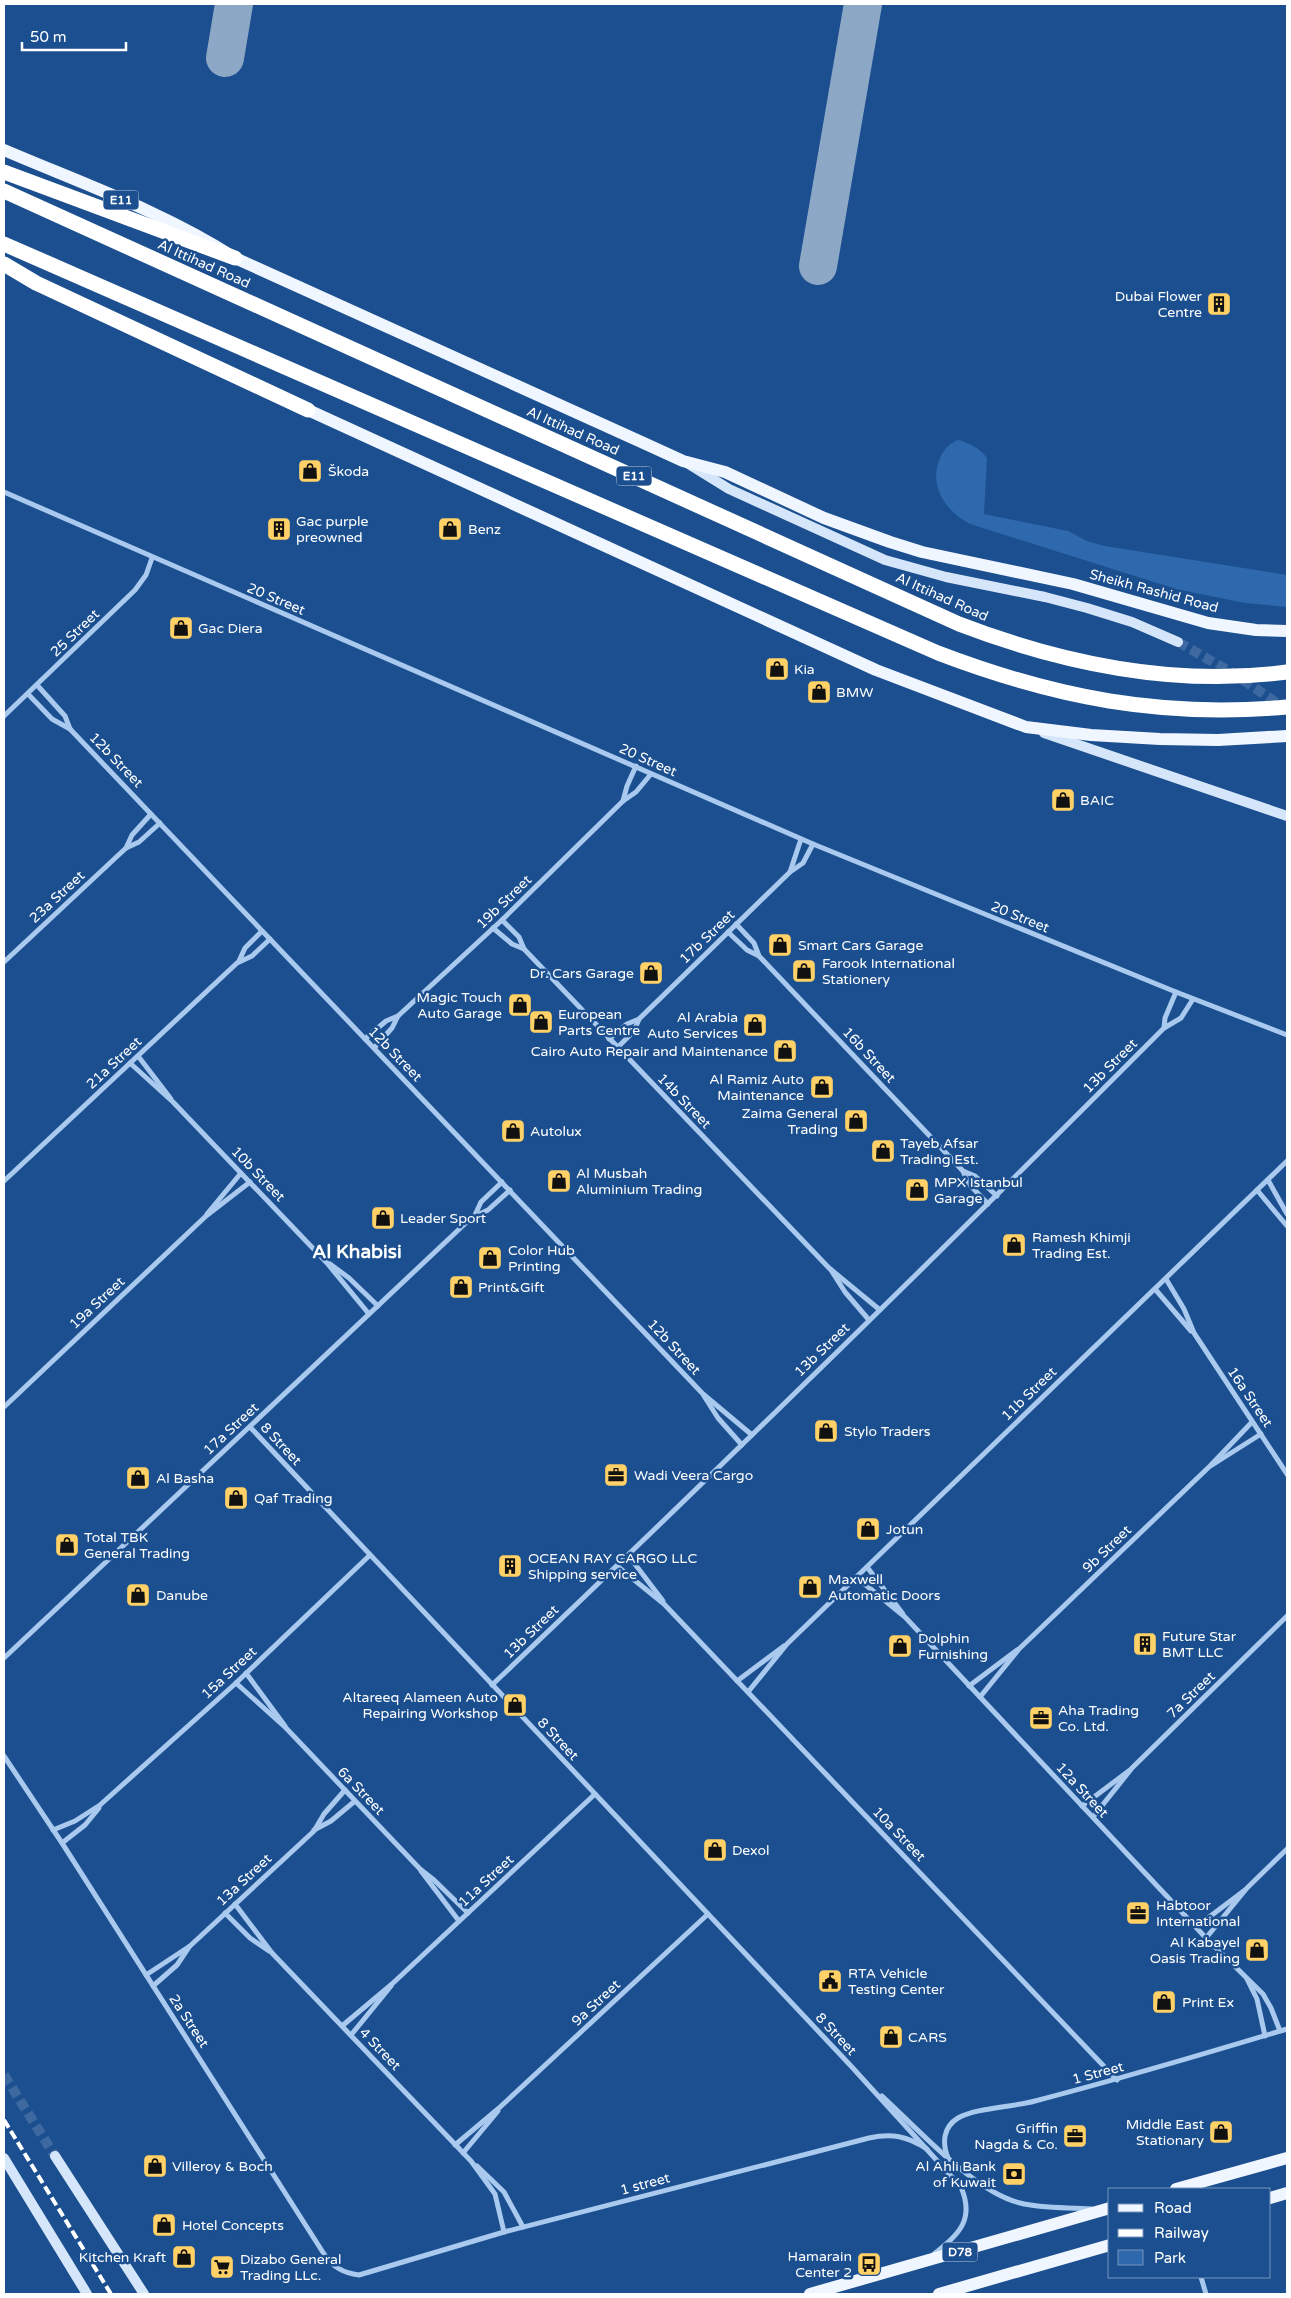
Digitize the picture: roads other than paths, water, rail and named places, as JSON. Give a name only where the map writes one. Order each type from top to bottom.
[{"type":"highway","points":[[4,172],[235,258]]},
{"type":"highway","name":"Al Ittihad Road","points":[[4,191],[950,620],[1002,640],[1056,656],[1137,671],[1230,676],[1287,672]]},
{"type":"highway","points":[[4,244],[938,653],[988,672],[1038,687],[1090,699],[1144,707],[1196,711],[1287,707]]},
{"type":"highway","points":[[4,264],[36,283],[308,410]]},
{"type":"main road","name":"Al Ittihad Road","points":[[4,150],[142,209],[190,232],[235,258],[683,461],[729,489],[847,545],[885,560],[946,578],[1045,597],[1087,608],[1132,622],[1178,642]]},
{"type":"main road","points":[[308,410],[876,670],[1026,727],[1287,816]]},
{"type":"main road","name":"Sheikh Rashid Road","points":[[683,461],[725,472],[824,518],[922,552],[1044,577],[1208,623],[1256,630],[1287,631]]},
{"type":"main road","points":[[1026,727],[1091,735],[1160,739],[1218,740],[1287,736]]},
{"type":"main road","points":[[56,2156],[144,2294]]},
{"type":"main road","points":[[4,2158],[87,2294]]},
{"type":"main road","points":[[1180,2188],[1287,2158]]},
{"type":"main road","points":[[1271,2198],[1287,2193]]},
{"type":"main road","name":"D78","points":[[810,2294],[1108,2209]]},
{"type":"main road","points":[[939,2294],[1108,2246]]},
{"type":"street","name":"20 Street","points":[[4,492],[801,839],[1287,1036]]},
{"type":"street","name":"25 Street","points":[[4,716],[135,590],[146,575],[152,558]]},
{"type":"street","name":"12b Street","points":[[37,686],[65,716],[70,729]]},
{"type":"street","name":"12b Street","points":[[28,694],[52,719],[70,729],[152,814],[703,1394],[752,1435]]},
{"type":"street","name":"19b Street","points":[[623,801],[636,766]]},
{"type":"street","name":"19b Street","points":[[365,1039],[386,1021],[398,1016],[502,920],[623,801],[636,792],[651,774]]},
{"type":"street","points":[[126,848],[132,835],[152,814]]},
{"type":"street","points":[[126,848],[139,842],[160,823]]},
{"type":"street","name":"17b Street","points":[[790,872],[801,839]]},
{"type":"street","name":"17b Street","points":[[609,1039],[626,1024],[639,1018],[790,872],[803,863],[813,844]]},
{"type":"street","name":"23a Street","points":[[4,962],[126,848]]},
{"type":"street","name":"14b Street","points":[[502,920],[519,937],[524,949],[617,1048],[829,1268],[880,1310]]},
{"type":"street","name":"16b Street","points":[[736,924],[754,943],[759,956]]},
{"type":"street","name":"14b Street","points":[[493,928],[512,944],[524,949]]},
{"type":"street","name":"21a Street","points":[[239,962],[245,948],[262,931]]},
{"type":"street","name":"16b Street","points":[[728,932],[747,950],[759,956],[963,1170],[975,1176],[996,1196]]},
{"type":"street","name":"21a Street","points":[[4,1181],[239,962],[252,956],[270,940]]},
{"type":"street","points":[[1164,1028],[1164,1018],[1176,992]]},
{"type":"street","name":"13b Street","points":[[492,1685],[742,1445],[1164,1028],[1181,1018],[1193,999]]},
{"type":"street","name":"19b Street","points":[[374,1048],[392,1028],[398,1016]]},
{"type":"street","name":"17b Street","points":[[617,1048],[634,1031],[639,1018]]},
{"type":"street","name":"10b Street","points":[[138,1056],[161,1083],[173,1102]]},
{"type":"street","name":"10b Street","points":[[130,1063],[173,1102],[327,1262],[369,1314]]},
{"type":"street","name":"11b Street","points":[[748,1692],[787,1644],[1287,1161]]},
{"type":"street","name":"16b Street","points":[[963,1170],[968,1183],[988,1204]]},
{"type":"street","name":"19a Street","points":[[206,1216],[241,1173]]},
{"type":"street","points":[[1268,1180],[1287,1214]]},
{"type":"street","name":"19a Street","points":[[4,1406],[206,1216],[250,1182]]},
{"type":"street","name":"17a Street","points":[[4,1658],[474,1215],[480,1202],[502,1182]]},
{"type":"street","name":"17a Street","points":[[474,1215],[488,1210],[510,1190]]},
{"type":"street","points":[[1257,1190],[1287,1226]]},
{"type":"street","name":"10b Street","points":[[327,1262],[349,1278],[378,1306]]},
{"type":"street","name":"14b Street","points":[[829,1268],[845,1292],[869,1320]]},
{"type":"street","name":"16a Street","points":[[1166,1279],[1186,1314],[1194,1333]]},
{"type":"street","name":"16a Street","points":[[1155,1289],[1194,1333],[1287,1474]]},
{"type":"street","name":"12b Street","points":[[703,1394],[718,1418],[742,1445]]},
{"type":"street","name":"9b Street","points":[[980,1697],[1019,1649],[1210,1466],[1252,1422]]},
{"type":"street","name":"8 Street","points":[[250,1427],[851,2066],[961,2187],[966,2198],[965,2222],[959,2233],[924,2262]]},
{"type":"street","name":"9b Street","points":[[1210,1466],[1229,1456],[1260,1434]]},
{"type":"street","name":"15a Street","points":[[53,1830],[75,1821],[100,1805],[246,1673],[370,1555]]},
{"type":"street","name":"10a Street","points":[[628,1555],[664,1604]]},
{"type":"street","name":"10a Street","points":[[617,1566],[664,1604],[1117,2080]]},
{"type":"street","name":"12a Street","points":[[867,1567],[893,1598],[905,1617]]},
{"type":"street","name":"12a Street","points":[[856,1577],[905,1617],[1206,1938],[1258,1988],[1268,2001],[1280,2031]]},
{"type":"street","name":"7a Street","points":[[1092,1817],[1132,1768],[1287,1616]]},
{"type":"street","name":"11b Street","points":[[738,1681],[787,1644]]},
{"type":"street","name":"9b Street","points":[[969,1686],[1001,1660],[1019,1649]]},
{"type":"street","name":"6a Street","points":[[246,1673],[286,1728]]},
{"type":"street","name":"6a Street","points":[[236,1682],[286,1728],[420,1869],[459,1921]]},
{"type":"street","name":"2a Street","points":[[4,1756],[62,1843],[330,2262],[348,2274],[358,2275],[369,2272]]},
{"type":"street","name":"7a Street","points":[[1082,1806],[1112,1781],[1132,1768]]},
{"type":"street","name":"13a Street","points":[[314,1831],[324,1814],[345,1790]]},
{"type":"street","name":"11a Street","points":[[342,2026],[392,1984],[595,1794]]},
{"type":"street","name":"13a Street","points":[[146,1975],[190,1946],[314,1831],[331,1821],[355,1800]]},
{"type":"street","name":"15a Street","points":[[62,1843],[85,1824],[100,1805]]},
{"type":"street","points":[[1206,1938],[1247,1888],[1287,1849]]},
{"type":"street","name":"6a Street","points":[[420,1869],[468,1913]]},
{"type":"street","points":[[1196,1927],[1247,1888]]},
{"type":"street","name":"4 Street","points":[[235,1904],[272,1953],[455,2145],[490,2176],[504,2192],[523,2227]]},
{"type":"street","name":"4 Street","points":[[225,1913],[250,1938],[272,1953]]},
{"type":"street","name":"9a Street","points":[[455,2145],[499,2108],[708,1914]]},
{"type":"street","name":"13a Street","points":[[153,1986],[177,1965],[190,1946]]},
{"type":"street","name":"12a Street","points":[[1245,1976],[1257,1999],[1265,2036]]},
{"type":"street","name":"11a Street","points":[[351,2035],[382,1999],[392,1984]]},
{"type":"street","name":"1 Street","points":[[948,2158],[944,2141],[946,2132],[950,2125],[964,2115],[1028,2103],[1117,2080],[1287,2029]]},
{"type":"street","name":"8 Street","points":[[851,2066],[948,2158],[994,2193],[1006,2199],[1032,2206],[1108,2209]]},
{"type":"street","name":"9a Street","points":[[463,2153],[499,2108]]},
{"type":"street","name":"1 street","points":[[369,2272],[504,2232],[869,2138],[897,2135],[912,2139],[927,2149]]},
{"type":"street","name":"4 Street","points":[[471,2161],[495,2194],[504,2232]]},
{"type":"street","points":[[1201,2278],[1206,2294]]},
{"type":"tunnel","points":[[1178,642],[1236,675],[1284,708]]},
{"type":"tunnel","points":[[4,2075],[55,2156]]},
{"type":"railway","points":[[4,2120],[111,2294]]},
{"type":"place","name":"Dubai Flower Centre","points":[[1219,304]]},
{"type":"place","name":"Škoda","points":[[310,471]]},
{"type":"place","name":"Gac purple preowned","points":[[279,529]]},
{"type":"place","name":"Benz","points":[[450,529]]},
{"type":"place","name":"Gac Diera","points":[[181,628]]},
{"type":"place","name":"Kia","points":[[777,669]]},
{"type":"place","name":"BMW","points":[[819,692]]},
{"type":"place","name":"BAIC","points":[[1063,800]]},
{"type":"place","name":"Smart Cars Garage","points":[[780,945]]},
{"type":"place","name":"Farook International Stationery","points":[[804,971]]},
{"type":"place","name":"Dr. Cars Garage","points":[[651,973]]},
{"type":"place","name":"Magic Touch Auto Garage","points":[[520,1005]]},
{"type":"place","name":"European Parts Centre","points":[[541,1022]]},
{"type":"place","name":"Al Arabia Auto Services","points":[[755,1025]]},
{"type":"place","name":"Cairo Auto Repair and Maintenance","points":[[785,1051]]},
{"type":"place","name":"Al Ramiz Auto Maintenance","points":[[822,1087]]},
{"type":"place","name":"Zaima General Trading","points":[[856,1121]]},
{"type":"place","name":"Autolux","points":[[513,1131]]},
{"type":"place","name":"Tayeb Afsar Trading Est.","points":[[883,1151]]},
{"type":"place","name":"Al Musbah Aluminium Trading","points":[[559,1181]]},
{"type":"place","name":"MPX Istanbul Garage","points":[[917,1190]]},
{"type":"place","name":"Leader Sport","points":[[383,1218]]},
{"type":"place","name":"Ramesh Khimji Trading Est.","points":[[1014,1245]]},
{"type":"place","name":"Color Hub Printing","points":[[490,1258]]},
{"type":"place","name":"Print&Gift","points":[[461,1287]]},
{"type":"place","name":"Stylo Traders","points":[[826,1431]]},
{"type":"place","name":"Wadi Veera Cargo","points":[[616,1475]]},
{"type":"place","name":"Al Basha","points":[[138,1478]]},
{"type":"place","name":"Qaf Trading","points":[[236,1498]]},
{"type":"place","name":"Jotun","points":[[868,1529]]},
{"type":"place","name":"Total TBK General Trading","points":[[67,1545]]},
{"type":"place","name":"OCEAN RAY CARGO LLC Shipping service","points":[[510,1566]]},
{"type":"place","name":"Maxwell Automatic Doors","points":[[810,1587]]},
{"type":"place","name":"Danube","points":[[138,1595]]},
{"type":"place","name":"Future Star BMT LLC","points":[[1145,1644]]},
{"type":"place","name":"Dolphin Furnishing","points":[[900,1646]]},
{"type":"place","name":"Altareeq Alameen Auto Repairing Workshop","points":[[515,1705]]},
{"type":"place","name":"Aha Trading Co. Ltd.","points":[[1041,1718]]},
{"type":"place","name":"Dexol","points":[[715,1850]]},
{"type":"place","name":"Habtoor International","points":[[1138,1913]]},
{"type":"place","name":"Al Kabayel Oasis Trading","points":[[1257,1950]]},
{"type":"place","name":"RTA Vehicle Testing Center","points":[[830,1981]]},
{"type":"place","name":"Print Ex","points":[[1164,2002]]},
{"type":"place","name":"CARS","points":[[891,2037]]},
{"type":"place","name":"Middle East Stationary","points":[[1221,2132]]},
{"type":"place","name":"Griffin Nagda & Co.","points":[[1075,2136]]},
{"type":"place","name":"Villeroy & Boch","points":[[155,2166]]},
{"type":"place","name":"Al Ahli Bank of Kuwait","points":[[1014,2174]]},
{"type":"place","name":"Hotel Concepts","points":[[164,2225]]},
{"type":"place","name":"Kitchen Kraft","points":[[184,2257]]},
{"type":"place","name":"Hamarain Center 2","points":[[869,2264]]},
{"type":"place","name":"Dizabo General Trading LLc.","points":[[222,2267]]},
{"type":"district","name":"Al Khabisi","points":[[357,1252]]}]
